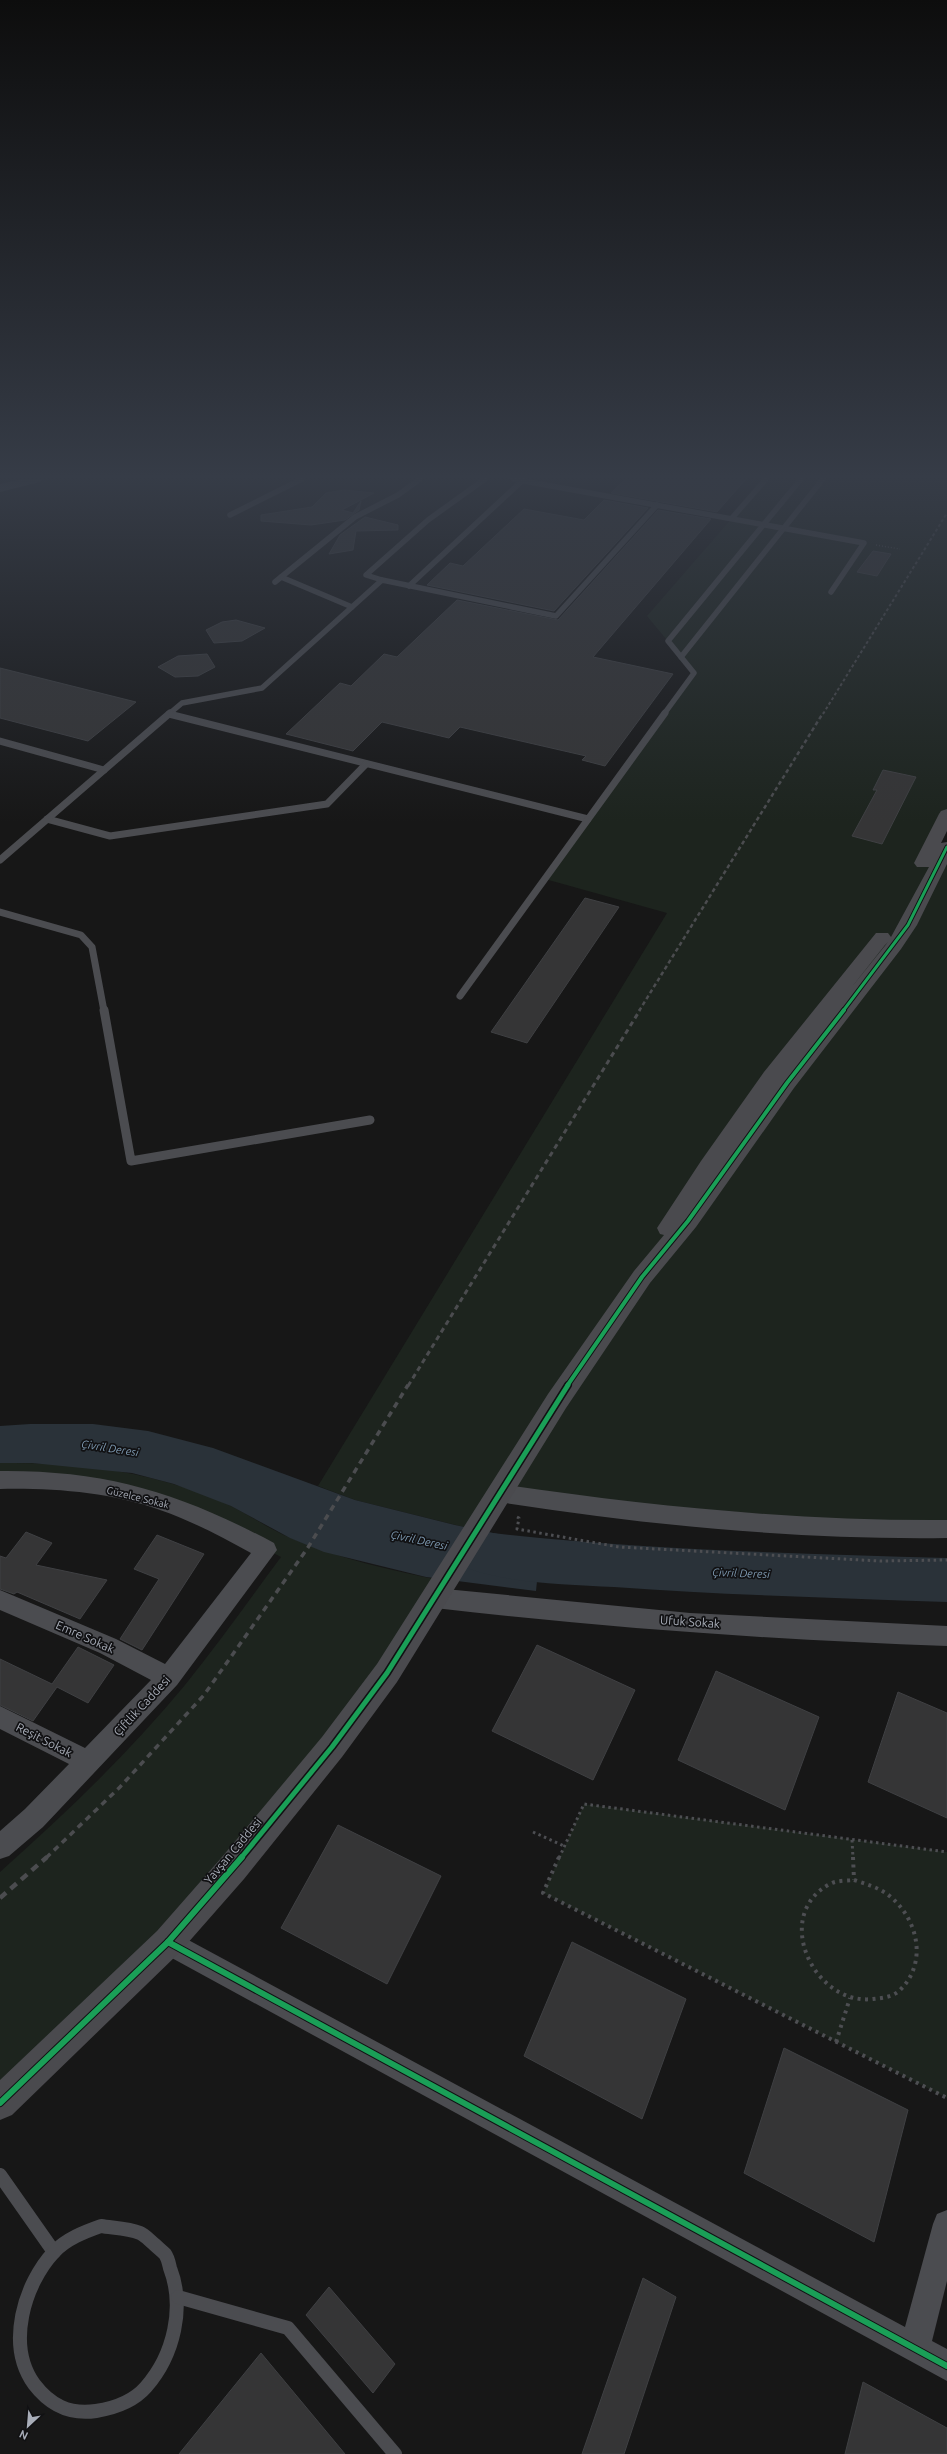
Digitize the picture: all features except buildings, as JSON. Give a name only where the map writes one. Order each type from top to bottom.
[{"type":"street","points":[[642,1277],[674,1215],[708,1166],[771,1077],[876,945],[893,920],[947,814]]},
{"type":"street","points":[[642,1277],[688,1221],[787,1084],[892,949],[908,925],[946,850]]},
{"type":"street","name":"Yavşan Caddesi","points":[[0,2103],[168,1942],[233,1868],[332,1747],[387,1673],[557,1401],[642,1277]]},
{"type":"street","name":"Güzelce Sokak","points":[[0,1480],[59,1482],[108,1489],[162,1502],[213,1522],[266,1550]]},
{"type":"street","points":[[499,1493],[588,1507],[704,1519],[801,1526],[947,1529]]},
{"type":"street","name":"Çiftlik Caddesi","points":[[0,1847],[34,1818],[169,1677],[266,1550]]},
{"type":"street","name":"Ufuk Sokak","points":[[440,1589],[533,1610],[813,1631],[947,1636]]},
{"type":"street","name":"Emre Sokak","points":[[0,1600],[108,1646],[169,1677]]},
{"type":"street","name":"Reşit Sokak","points":[[0,1718],[89,1762]]},
{"type":"street","points":[[168,1942],[947,2366]]},
{"type":"street","points":[[916,2348],[947,2224]]},
{"type":"lane","points":[[320,594],[352,607]]},
{"type":"lane","points":[[0,860],[182,703],[262,688],[367,594]]},
{"type":"lane","points":[[446,594],[556,616],[576,594]]},
{"type":"lane","points":[[460,996],[694,673],[668,641],[707,594]]},
{"type":"lane","points":[[680,657],[731,594]]},
{"type":"lane","points":[[169,714],[588,819]]},
{"type":"lane","points":[[0,741],[104,770]]},
{"type":"lane","points":[[47,819],[110,836],[327,804],[366,764]]},
{"type":"lane","points":[[0,912],[81,935],[92,947],[131,1161],[370,1120]]},
{"type":"lane","points":[[0,2175],[54,2252]]},
{"type":"lane","points":[[101,2226],[117,2226],[133,2229],[147,2236],[159,2247],[169,2261],[175,2278],[178,2297],[178,2317],[174,2338],[155,2376],[141,2391],[126,2403],[109,2411],[97,2413],[74,2412],[58,2407],[44,2396],[33,2382],[21,2346],[21,2326],[24,2305],[32,2285],[54,2252],[84,2231],[101,2226]]},
{"type":"lane","points":[[178,2297],[288,2328],[395,2454]]},
{"type":"path","points":[[516,1529],[619,1548],[880,1561],[947,1560]]},
{"type":"path","points":[[947,1852],[584,1804],[543,1893],[947,2098]]},
{"type":"path","points":[[533,1832],[564,1846]]},
{"type":"path","points":[[852,1840],[854,1880]]},
{"type":"path","points":[[854,1880],[878,1888],[898,1904],[913,1927],[917,1952],[912,1975],[897,1993],[875,2001],[850,1998],[827,1985],[818,1975],[809,1964],[800,1940],[802,1915],[813,1895],[831,1883],[854,1880]]},
{"type":"path","points":[[836,2042],[850,1998]]},
{"type":"shaded area","points":[[667,594],[947,594],[947,814],[931,848],[947,852],[947,1529],[499,1493],[476,1530],[355,1500],[318,1486],[667,913],[545,879],[694,673],[647,616]]},
{"type":"shaded area","points":[[0,1463],[44,1463],[88,1467],[131,1473],[152,1478],[219,1500],[284,1535],[328,1552],[386,1569],[445,1581],[332,1747],[0,2103],[0,1872],[96,1782],[142,1735],[185,1685],[281,1557],[213,1522],[162,1501],[0,1480]]},
{"type":"shaded area","points":[[584,1804],[947,1852],[947,2098],[543,1893]]},
{"type":"water","points":[[30,1424],[93,1424],[148,1431],[213,1448],[355,1500],[455,1525],[541,1543],[536,1591],[426,1577],[324,1552],[290,1538],[231,1506],[174,1484],[132,1473],[32,1463],[0,1463],[0,1426]]},
{"type":"waterway","name":"Çivril Deresi","points":[[484,1553],[561,1562],[690,1571],[947,1580]]},
{"type":"railway","points":[[823,714],[897,594]]},
{"type":"railway","points":[[639,1011],[823,713]]},
{"type":"railway","points":[[408,1386],[640,1010]]},
{"type":"railway","points":[[46,1858],[120,1787],[204,1695],[307,1549],[408,1385]]},
{"type":"railway","points":[[0,1898],[47,1857]]},
{"type":"cycle path","points":[[0,2103],[168,1942],[233,1868],[332,1747],[387,1673],[557,1401],[642,1277],[688,1221],[787,1083],[892,949],[908,925],[947,847]]},
{"type":"cycle path","points":[[168,1942],[947,2366]]}]
